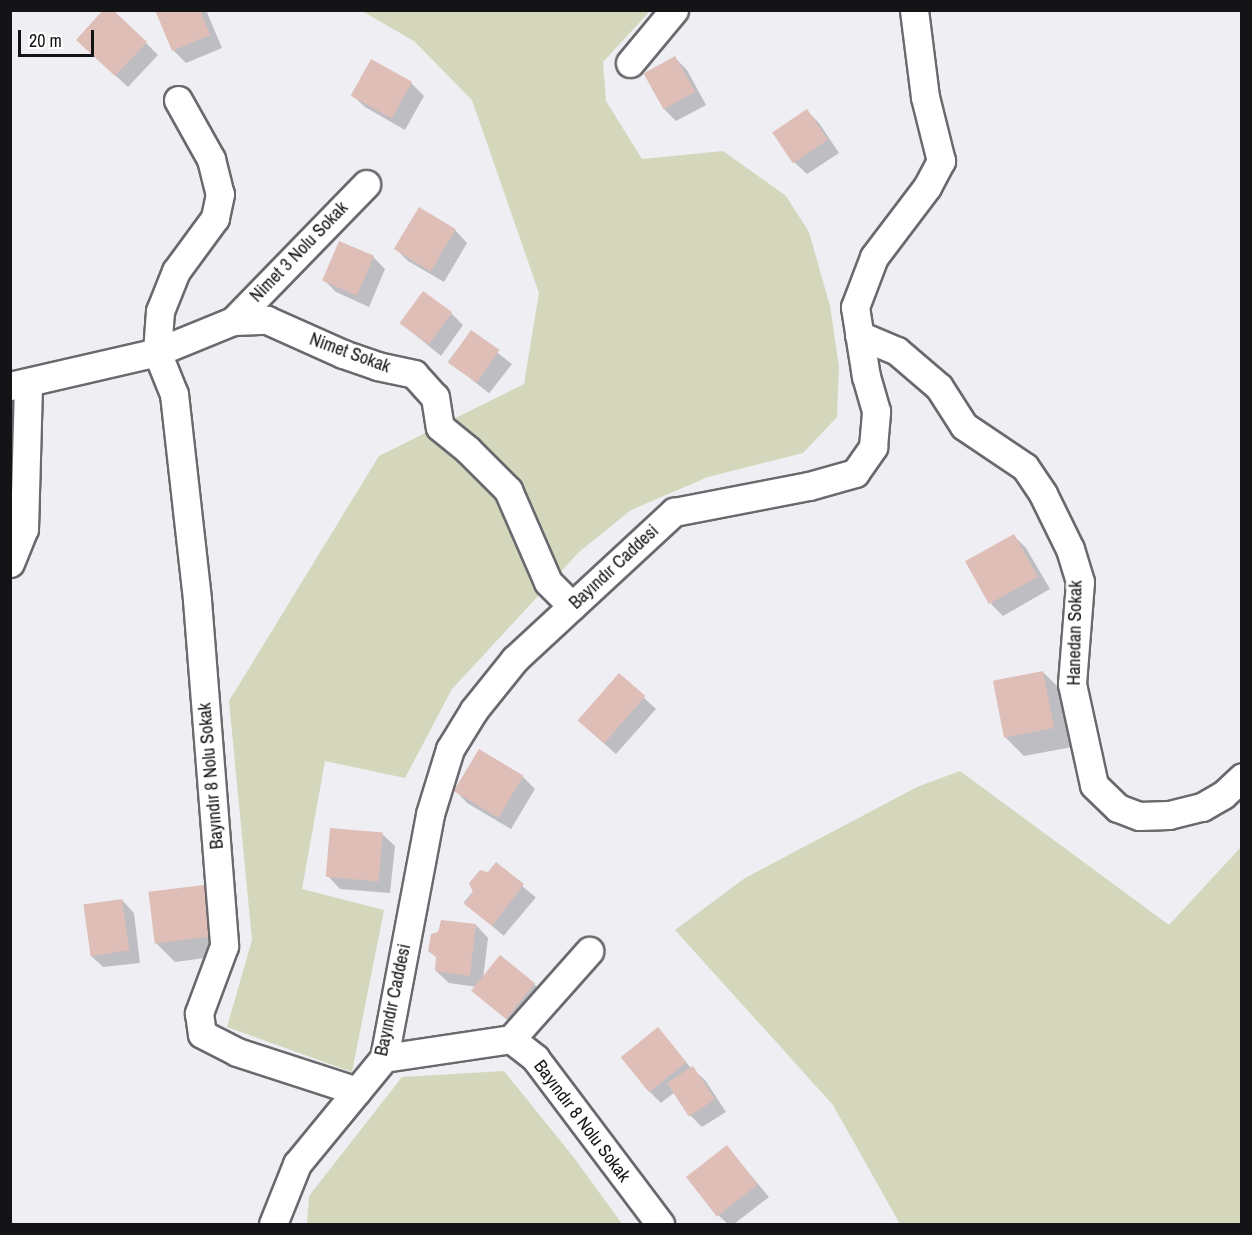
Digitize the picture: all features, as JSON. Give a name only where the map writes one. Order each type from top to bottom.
[{"type":"street","points":[[630,63],[674,10]]},
{"type":"street","name":"Bayındır Caddesi","points":[[273,1224],[297,1164],[384,1058],[430,814],[450,749],[474,710],[515,659],[674,512],[809,486],[855,473],[873,447],[876,411],[866,377],[855,307],[874,257],[927,187],[941,161],[925,97],[914,10]]},
{"type":"street","points":[[157,352],[160,311],[176,271],[215,218],[220,194],[210,159],[178,100]]},
{"type":"street","name":"Nimet 3 Nolu Sokak","points":[[233,321],[366,184]]},
{"type":"street","name":"Nimet Sokak","points":[[20,385],[157,352],[233,321],[267,320],[343,354],[377,366],[414,374],[435,397],[440,427],[468,450],[508,490],[548,582],[572,606]]},
{"type":"street","name":"Hanedan Sokak","points":[[859,335],[897,351],[939,387],[964,426],[1025,467],[1043,494],[1070,549],[1080,582],[1072,684],[1094,784],[1118,808],[1139,816],[1169,815],[1202,807],[1223,795],[1242,777]]},
{"type":"street","name":"Bayındır 8 Nolu Sokak","points":[[157,352],[174,394],[197,600],[224,946],[199,1013],[202,1034],[237,1052],[357,1091]]},
{"type":"street","points":[[10,563],[24,529],[20,385]]},
{"type":"street","points":[[384,1058],[511,1039],[589,951]]},
{"type":"street","name":"Bayındır 8 Nolu Sokak","points":[[511,1039],[535,1058],[660,1224]]},
{"type":"green space","points":[[362,11],[650,11],[603,62],[606,101],[642,159],[723,151],[786,196],[809,232],[830,306],[839,367],[837,417],[803,453],[708,477],[631,510],[579,552],[452,689],[405,778],[325,761],[302,889],[384,910],[352,1072],[227,1027],[252,940],[229,701],[379,456],[524,384],[539,293],[472,100],[414,41]]},
{"type":"green space","points":[[960,771],[1169,925],[1241,847],[1241,1224],[900,1224],[833,1105],[675,930],[745,878],[917,787]]},
{"type":"green space","points":[[504,1071],[575,1159],[622,1224],[307,1224],[309,1196],[402,1077]]},
{"type":"building","points":[[103,10],[113,10],[147,42],[115,76],[76,40]]},
{"type":"building","points":[[155,10],[200,10],[210,35],[172,51]]},
{"type":"building","points":[[675,56],[695,92],[663,109],[644,73]]},
{"type":"building","points":[[371,59],[412,82],[392,119],[351,96]]},
{"type":"building","points":[[807,109],[828,140],[793,163],[772,132]]},
{"type":"building","points":[[419,207],[456,229],[431,271],[394,249]]},
{"type":"building","points":[[339,241],[374,256],[357,295],[322,281]]},
{"type":"building","points":[[423,291],[452,312],[429,345],[399,323]]},
{"type":"building","points":[[471,330],[500,350],[477,383],[448,363]]},
{"type":"building","points":[[1014,534],[1038,577],[989,604],[965,561]]},
{"type":"building","points":[[1043,671],[1054,728],[1004,738],[993,681]]},
{"type":"building","points":[[619,673],[645,696],[604,744],[578,721]]},
{"type":"building","points":[[479,749],[524,776],[498,818],[454,791]]},
{"type":"building","points":[[330,828],[383,833],[379,881],[326,877]]},
{"type":"building","points":[[496,862],[524,884],[492,926],[464,904],[473,892],[469,883],[480,870],[488,872]]},
{"type":"building","points":[[204,885],[210,937],[155,943],[148,892]]},
{"type":"building","points":[[122,899],[129,950],[91,956],[83,904]]},
{"type":"building","points":[[441,920],[476,924],[470,976],[435,971],[436,957],[428,951],[431,934],[438,932]]},
{"type":"building","points":[[500,955],[535,983],[506,1019],[471,991]]},
{"type":"building","points":[[658,1027],[686,1062],[649,1092],[621,1057]]},
{"type":"building","points":[[693,1066],[715,1100],[689,1116],[667,1083]]},
{"type":"building","points":[[727,1145],[758,1184],[717,1216],[686,1177]]}]
